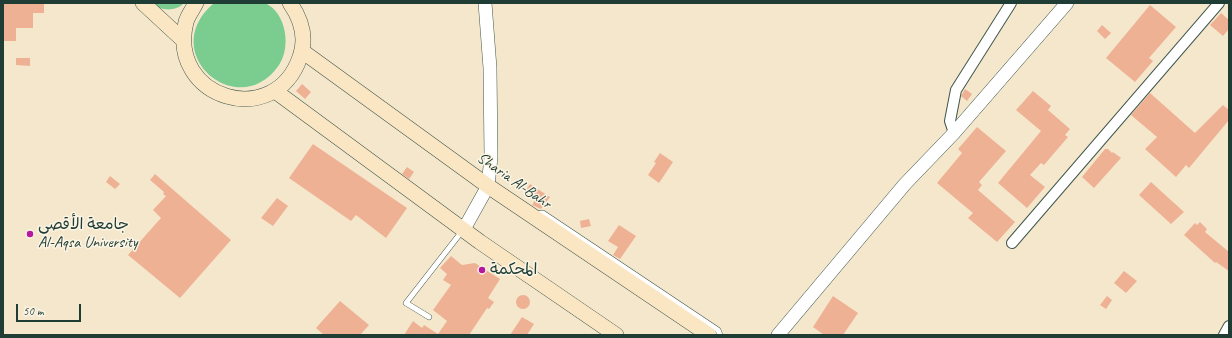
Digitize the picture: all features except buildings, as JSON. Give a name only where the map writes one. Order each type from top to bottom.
[{"type":"main road","points":[[142,3],[183,40]]},
{"type":"main road","points":[[196,3],[186,20],[183,40],[186,58],[194,74],[207,87],[217,93],[240,100],[258,98],[275,91],[291,76],[297,67],[302,51],[303,32],[297,13],[290,3]]},
{"type":"main road","name":"Sharia Al-Bahr","points":[[302,51],[488,186],[709,335]]},
{"type":"main road","points":[[275,91],[480,242],[616,335]]},
{"type":"street","points":[[464,229],[488,186],[491,157],[485,3]]},
{"type":"street","points":[[954,133],[950,121],[956,90],[1011,3]]},
{"type":"street","points":[[778,335],[905,184],[954,133],[1067,3]]},
{"type":"street","points":[[1012,243],[1219,3]]},
{"type":"street","points":[[1224,335],[1229,326]]},
{"type":"lane","points":[[530,215],[543,213],[689,310],[718,330],[720,335]]},
{"type":"lane","points":[[429,317],[406,303],[464,229]]},
{"type":"green space","points":[[261,2],[272,8],[278,15],[285,31],[285,50],[279,65],[262,81],[244,87],[225,84],[209,75],[198,60],[194,42],[198,22],[214,3]]},
{"type":"green space","points":[[151,3],[184,3],[177,8],[163,9]]},
{"type":"place","name":"جامعة الأقصى Al-Aqsa University","points":[[30,234]]},
{"type":"place","name":"المحكمة","points":[[482,270]]}]
